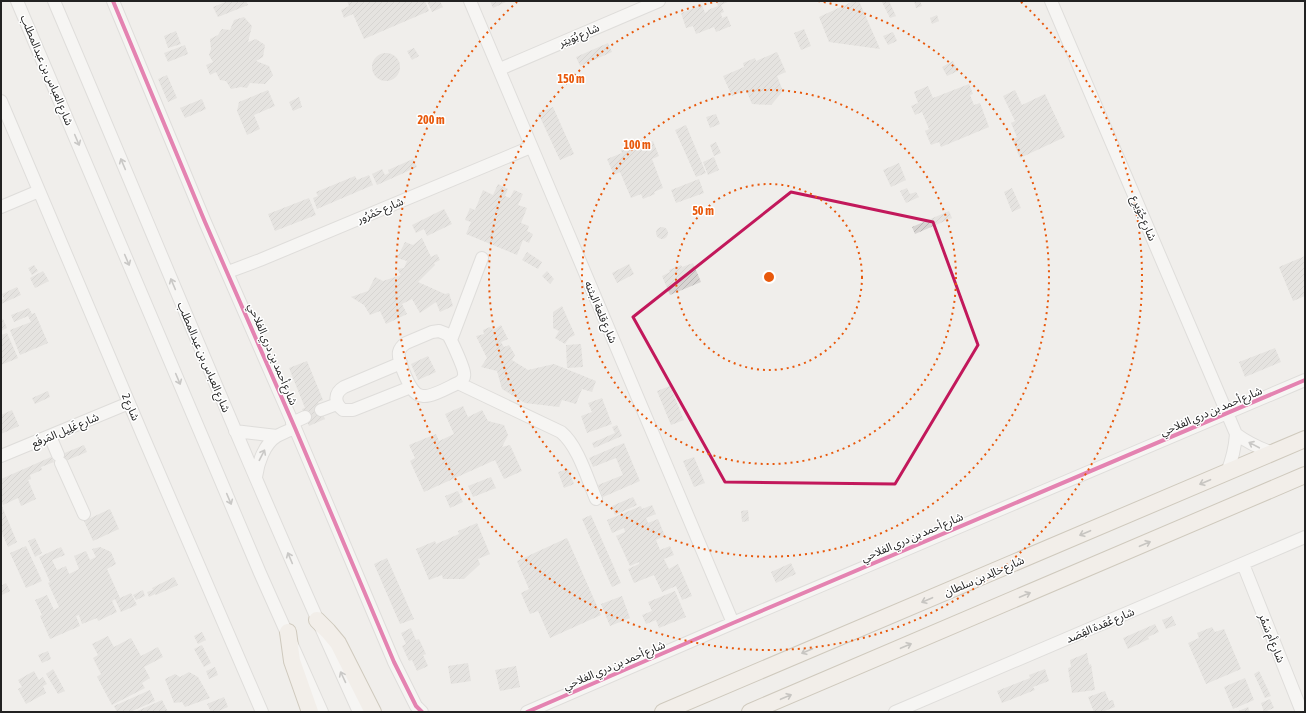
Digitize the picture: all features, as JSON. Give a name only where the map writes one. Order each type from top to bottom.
[{"type":"main road","name":"شارع خالِد بن سلطان","points":[[663,712],[1305,440]]},
{"type":"main road","points":[[752,712],[1305,475]]},
{"type":"main road","points":[[317,620],[338,643],[373,712]]},
{"type":"main road","points":[[288,632],[292,661],[310,712]]},
{"type":"street","name":"شارع العباس بن عبدالمطلب","points":[[18,1],[257,566],[288,632],[322,712]]},
{"type":"street","name":"شارع العباس بن عبدالمطلب","points":[[54,1],[235,431],[317,620],[359,712]]},
{"type":"street","name":"شارع أحمد بن دري الفلاحي","points":[[113,1],[205,222],[294,425],[394,662],[416,706],[422,712]]},
{"type":"street","name":"شارع قلعة البثنه","points":[[470,1],[733,623]]},
{"type":"street","name":"شارع بُوَيتِر","points":[[500,69],[659,1]]},
{"type":"street","name":"شارع جُوَيرِع","points":[[1051,1],[1236,434]]},
{"type":"street","name":"شارع 2","points":[[1,101],[262,712]]},
{"type":"street","name":"شارع حَمْرُور","points":[[228,272],[531,147]]},
{"type":"street","points":[[1,207],[39,192]]},
{"type":"street","points":[[451,340],[482,258]]},
{"type":"street","points":[[436,331],[443,332],[451,340],[464,373],[463,379],[458,383],[424,396],[416,393],[411,387],[401,363],[399,359],[399,352],[406,343],[436,331]]},
{"type":"street","points":[[401,363],[344,387],[337,394],[337,404],[344,410],[353,410],[411,387]]},
{"type":"street","name":"شارع أحمد بن دري الفلاحي","points":[[527,712],[1305,380]]},
{"type":"street","points":[[458,383],[561,432],[567,437],[576,451],[596,499]]},
{"type":"street","name":"شارع غَلِيل المَرفَع","points":[[1,456],[129,403]]},
{"type":"street","points":[[322,410],[337,404]]},
{"type":"street","points":[[256,477],[262,455],[266,448],[276,436],[305,417]]},
{"type":"street","points":[[235,431],[276,436]]},
{"type":"street","points":[[1227,472],[1232,460],[1236,434],[1260,449],[1273,453]]},
{"type":"street","points":[[50,436],[84,514]]},
{"type":"street","name":"شارع عُقدة القِصَد","points":[[895,712],[1305,537]]},
{"type":"street","name":"شارع أم سَمُر","points":[[1242,564],[1302,712]]},
{"type":"highlighted area","points":[[791,192],[933,222],[978,345],[895,484],[725,482],[633,317]]},
{"type":"building","points":[[228,1],[246,1],[248,5],[218,17],[213,7]]},
{"type":"building","points":[[347,1],[425,1],[429,11],[364,39],[353,14],[344,18],[341,10],[349,6]]},
{"type":"building","points":[[427,1],[440,1],[443,7],[432,12]]},
{"type":"building","points":[[490,1],[505,1],[506,2],[493,8]]},
{"type":"building","points":[[716,1],[730,1],[721,5],[724,12],[721,13],[722,18],[727,16],[731,26],[716,32],[714,27],[696,34],[693,26],[686,28],[681,13],[702,5],[705,13],[708,10],[718,6]]},
{"type":"building","points":[[854,1],[859,1],[880,49],[829,42],[819,17]]},
{"type":"building","points":[[889,1],[896,16],[890,18],[882,2]]},
{"type":"building","points":[[914,1],[920,1],[922,6],[916,8]]},
{"type":"building","points":[[937,15],[939,21],[932,24],[930,18]]},
{"type":"building","points":[[244,17],[252,26],[248,42],[256,39],[265,45],[263,57],[256,61],[269,66],[273,75],[265,84],[250,83],[247,88],[241,87],[231,89],[226,81],[220,80],[216,72],[210,75],[206,65],[213,62],[209,55],[211,49],[210,39],[218,35],[222,29],[230,30],[234,20]]},
{"type":"building","points":[[804,29],[811,46],[801,50],[794,33]]},
{"type":"building","points":[[176,31],[181,44],[168,48],[164,36]]},
{"type":"building","points":[[893,32],[897,41],[888,45],[883,36]]},
{"type":"building","points":[[608,43],[612,52],[580,66],[576,57]]},
{"type":"building","points":[[185,45],[188,54],[168,62],[164,53]]},
{"type":"building","points":[[414,48],[419,56],[412,60],[407,51]]},
{"type":"building","points":[[777,52],[786,72],[777,76],[783,91],[771,105],[752,104],[746,90],[732,96],[723,76],[744,67],[743,63],[755,58],[756,61]]},
{"type":"building","points":[[386,53],[396,57],[400,67],[396,77],[386,81],[376,77],[372,67],[376,57]]},
{"type":"building","points":[[953,61],[958,71],[947,76],[942,67]]},
{"type":"building","points":[[167,75],[177,98],[168,102],[158,79]]},
{"type":"building","points":[[969,84],[973,94],[970,95],[974,105],[980,103],[989,127],[941,147],[939,142],[931,145],[925,131],[929,129],[922,112],[915,115],[911,106],[918,103],[914,92],[928,86],[933,98]]},
{"type":"building","points":[[268,90],[275,106],[254,115],[260,129],[247,135],[237,111],[239,102]]},
{"type":"building","points":[[1015,90],[1022,105],[1045,94],[1065,137],[1020,158],[1012,139],[1017,137],[1011,123],[1015,121],[1003,96]]},
{"type":"building","points":[[299,97],[302,107],[293,111],[289,102]]},
{"type":"building","points":[[202,99],[206,109],[185,118],[180,108]]},
{"type":"building","points":[[553,107],[574,154],[560,160],[538,113]]},
{"type":"building","points":[[716,114],[720,124],[710,128],[706,117]]},
{"type":"building","points":[[686,125],[706,173],[696,177],[675,130]]},
{"type":"building","points":[[653,141],[659,156],[652,159],[663,188],[654,192],[655,194],[643,199],[641,194],[631,198],[620,172],[614,175],[607,159],[622,153],[621,150],[633,145],[634,148]]},
{"type":"building","points":[[716,142],[721,153],[714,156],[710,145]]},
{"type":"building","points":[[714,157],[719,170],[708,175],[703,162]]},
{"type":"building","points":[[413,159],[417,167],[377,185],[372,174],[382,169],[385,175],[389,173],[388,170]]},
{"type":"building","points":[[899,163],[906,180],[891,187],[883,170]]},
{"type":"building","points":[[369,175],[373,185],[317,209],[313,198],[318,196],[316,192],[355,176],[357,180]]},
{"type":"building","points":[[699,179],[704,193],[676,203],[671,190]]},
{"type":"building","points":[[498,184],[508,189],[505,196],[510,198],[514,190],[523,194],[518,205],[527,208],[521,223],[529,226],[527,231],[533,234],[529,243],[523,240],[517,255],[466,234],[471,222],[465,220],[470,208],[475,210],[483,190],[493,195]]},
{"type":"building","points":[[907,188],[910,194],[916,192],[919,197],[906,203],[900,191]]},
{"type":"building","points":[[1012,188],[1021,208],[1012,212],[1004,192]]},
{"type":"building","points":[[309,198],[316,215],[275,231],[268,214]]},
{"type":"building","points":[[444,209],[452,224],[427,236],[424,229],[416,233],[412,225]]},
{"type":"building","points":[[949,211],[952,218],[915,234],[912,227]]},
{"type":"building","points":[[664,227],[667,228],[667,238],[660,239],[657,238],[656,231],[657,228]]},
{"type":"building","points":[[422,238],[431,257],[437,254],[440,260],[434,263],[435,265],[418,282],[445,294],[449,293],[453,306],[440,312],[436,302],[420,313],[412,299],[402,304],[407,314],[386,324],[380,311],[370,315],[364,305],[351,297],[368,291],[375,277],[383,281],[401,275],[397,269],[404,268],[407,261],[397,258],[405,242],[413,245]]},
{"type":"building","points":[[527,252],[542,262],[538,269],[522,260]]},
{"type":"building","points":[[1305,256],[1305,296],[1293,301],[1279,267]]},
{"type":"building","points":[[693,263],[701,282],[670,295],[662,276],[670,272],[669,270],[681,265],[682,267]]},
{"type":"building","points":[[629,264],[634,274],[617,283],[612,273]]},
{"type":"building","points":[[34,265],[38,271],[32,275],[28,268]]},
{"type":"building","points":[[43,271],[49,281],[35,288],[30,278]]},
{"type":"building","points":[[547,271],[554,279],[550,284],[542,276]]},
{"type":"building","points":[[17,287],[21,295],[1,304],[1,300],[4,299],[2,294]]},
{"type":"building","points":[[562,306],[575,335],[569,338],[565,344],[555,338],[559,331],[553,328],[553,312]]},
{"type":"building","points":[[29,308],[32,314],[35,313],[48,343],[20,355],[10,330],[31,322],[28,316],[14,322],[11,315]]},
{"type":"building","points":[[3,319],[7,328],[1,331],[1,320]]},
{"type":"building","points":[[501,325],[508,339],[501,342],[504,347],[509,345],[515,355],[512,360],[528,370],[554,364],[596,381],[592,392],[582,389],[576,404],[562,400],[559,407],[525,403],[502,389],[497,371],[481,367],[487,358],[476,336],[484,334],[483,330],[490,327],[493,330]]},
{"type":"building","points":[[7,333],[18,358],[1,365],[1,335]]},
{"type":"building","points":[[581,344],[583,367],[567,368],[566,345]]},
{"type":"building","points":[[1275,348],[1281,362],[1245,377],[1239,362]]},
{"type":"building","points":[[428,356],[436,372],[418,380],[411,364]]},
{"type":"building","points":[[307,361],[323,400],[318,402],[325,419],[309,426],[302,409],[305,408],[289,368]]},
{"type":"building","points":[[670,386],[684,420],[671,425],[657,391]]},
{"type":"building","points":[[48,391],[50,397],[35,404],[32,398]]},
{"type":"building","points":[[602,398],[612,424],[587,433],[581,416],[592,412],[588,403]]},
{"type":"building","points":[[463,406],[468,417],[482,410],[488,421],[504,425],[508,435],[502,447],[510,445],[522,471],[504,479],[495,460],[424,492],[410,461],[415,458],[409,445],[436,434],[439,441],[454,434],[445,414]]},
{"type":"building","points":[[12,410],[19,426],[1,434],[1,415]]},
{"type":"building","points":[[617,425],[622,436],[594,448],[592,443],[615,433],[612,427]]},
{"type":"building","points":[[624,443],[640,481],[603,497],[598,485],[623,475],[616,458],[593,467],[589,458]]},
{"type":"building","points":[[84,445],[87,452],[58,464],[55,457]]},
{"type":"building","points":[[51,457],[54,462],[41,467],[42,470],[30,475],[31,479],[28,480],[36,499],[21,506],[18,498],[3,505],[1,501],[1,479]]},
{"type":"building","points":[[694,457],[705,483],[694,487],[683,461]]},
{"type":"building","points":[[568,469],[574,484],[564,488],[558,472]]},
{"type":"building","points":[[491,477],[496,488],[473,497],[468,486]]},
{"type":"building","points":[[458,491],[463,502],[450,508],[445,496]]},
{"type":"building","points":[[633,497],[637,505],[615,515],[612,506]]},
{"type":"building","points":[[1,504],[17,542],[8,547],[1,531]]},
{"type":"building","points":[[652,505],[656,514],[646,518],[648,523],[658,519],[665,536],[656,540],[660,550],[670,546],[674,555],[664,559],[669,569],[678,564],[692,596],[682,600],[676,586],[662,592],[654,575],[634,583],[628,569],[639,564],[639,562],[630,566],[616,536],[625,532],[624,528],[612,533],[607,520],[641,506],[642,509]]},
{"type":"building","points":[[110,509],[119,529],[93,541],[84,521]]},
{"type":"building","points":[[748,510],[749,521],[742,522],[741,511]]},
{"type":"building","points":[[591,515],[621,583],[612,587],[582,519]]},
{"type":"building","points":[[477,523],[490,554],[478,559],[480,564],[464,579],[443,579],[442,575],[429,580],[416,549],[435,541],[436,544],[459,534],[458,531]]},
{"type":"building","points":[[35,538],[42,553],[35,557],[28,541]]},
{"type":"building","points":[[567,538],[601,615],[550,638],[538,611],[530,614],[521,593],[529,589],[517,561]]},
{"type":"building","points":[[26,546],[42,581],[26,588],[10,553]]},
{"type":"building","points":[[61,547],[65,555],[52,560],[57,570],[66,566],[69,574],[79,569],[74,556],[86,551],[90,560],[96,557],[92,549],[100,547],[111,552],[116,564],[107,569],[120,598],[131,593],[137,605],[121,612],[115,599],[112,601],[117,612],[98,621],[97,618],[82,624],[79,615],[76,616],[80,626],[50,639],[35,600],[47,595],[54,610],[59,607],[48,583],[50,582],[39,557]]},
{"type":"building","points":[[387,558],[414,619],[400,624],[374,564]]},
{"type":"building","points":[[791,563],[796,574],[776,583],[771,572]]},
{"type":"building","points":[[174,577],[178,585],[149,597],[147,592],[153,590],[152,588]]},
{"type":"building","points":[[6,583],[10,591],[2,595],[1,586]]},
{"type":"building","points":[[143,590],[145,596],[136,600],[133,595]]},
{"type":"building","points":[[675,591],[686,617],[659,628],[656,620],[646,624],[642,615],[652,611],[648,602]]},
{"type":"building","points":[[622,596],[630,618],[610,626],[601,604]]},
{"type":"building","points":[[1172,616],[1176,625],[1166,629],[1162,620]]},
{"type":"building","points":[[1155,624],[1159,632],[1148,637],[1149,639],[1128,649],[1123,638]]},
{"type":"building","points":[[1212,627],[1215,632],[1224,629],[1241,669],[1206,684],[1188,643],[1199,638],[1197,633]]},
{"type":"building","points":[[411,628],[416,640],[419,639],[426,654],[423,655],[428,666],[417,671],[412,660],[409,661],[402,646],[406,644],[401,633]]},
{"type":"building","points":[[202,632],[206,640],[198,644],[194,636]]},
{"type":"building","points":[[108,636],[114,647],[131,638],[141,656],[158,647],[163,657],[144,667],[150,678],[142,683],[145,688],[112,705],[97,677],[101,674],[93,658],[98,655],[92,644]]},
{"type":"building","points":[[202,645],[211,663],[204,667],[194,649]]},
{"type":"building","points":[[48,651],[51,659],[42,663],[38,655]]},
{"type":"building","points":[[1087,653],[1089,665],[1091,664],[1095,690],[1072,693],[1068,668],[1071,667],[1070,660]]},
{"type":"building","points":[[468,663],[471,681],[451,684],[448,666]]},
{"type":"building","points":[[516,666],[520,687],[500,691],[495,670]]},
{"type":"building","points":[[215,667],[218,675],[209,679],[206,671]]},
{"type":"building","points":[[53,669],[65,691],[58,694],[46,674]]},
{"type":"building","points":[[1045,669],[1049,681],[1033,687],[1035,690],[1002,703],[997,691],[1030,678],[1029,675]]},
{"type":"building","points":[[34,671],[39,680],[43,677],[47,684],[43,686],[46,693],[26,704],[18,689],[22,687],[18,680]]},
{"type":"building","points":[[1259,671],[1271,696],[1265,698],[1254,674]]},
{"type":"building","points":[[189,672],[198,677],[210,698],[185,707],[182,702],[174,703],[165,679],[175,674],[180,677]]},
{"type":"building","points":[[1245,678],[1254,700],[1233,709],[1224,687]]},
{"type":"building","points":[[150,690],[155,701],[130,712],[117,712],[114,706]]},
{"type":"building","points":[[1105,691],[1109,701],[1113,700],[1115,707],[1102,712],[1094,712],[1088,697]]},
{"type":"building","points":[[224,697],[228,707],[216,712],[211,712],[207,704]]},
{"type":"building","points":[[1270,699],[1274,708],[1264,712],[1261,703]]},
{"type":"building","points":[[162,700],[168,712],[135,712]]},
{"type":"building","points":[[1248,707],[1250,712],[1236,712]]},
{"type":"cycle path","points":[[113,1],[205,222],[295,428],[394,662],[416,706],[422,712]]},
{"type":"cycle path","points":[[527,712],[1305,380]]}]
